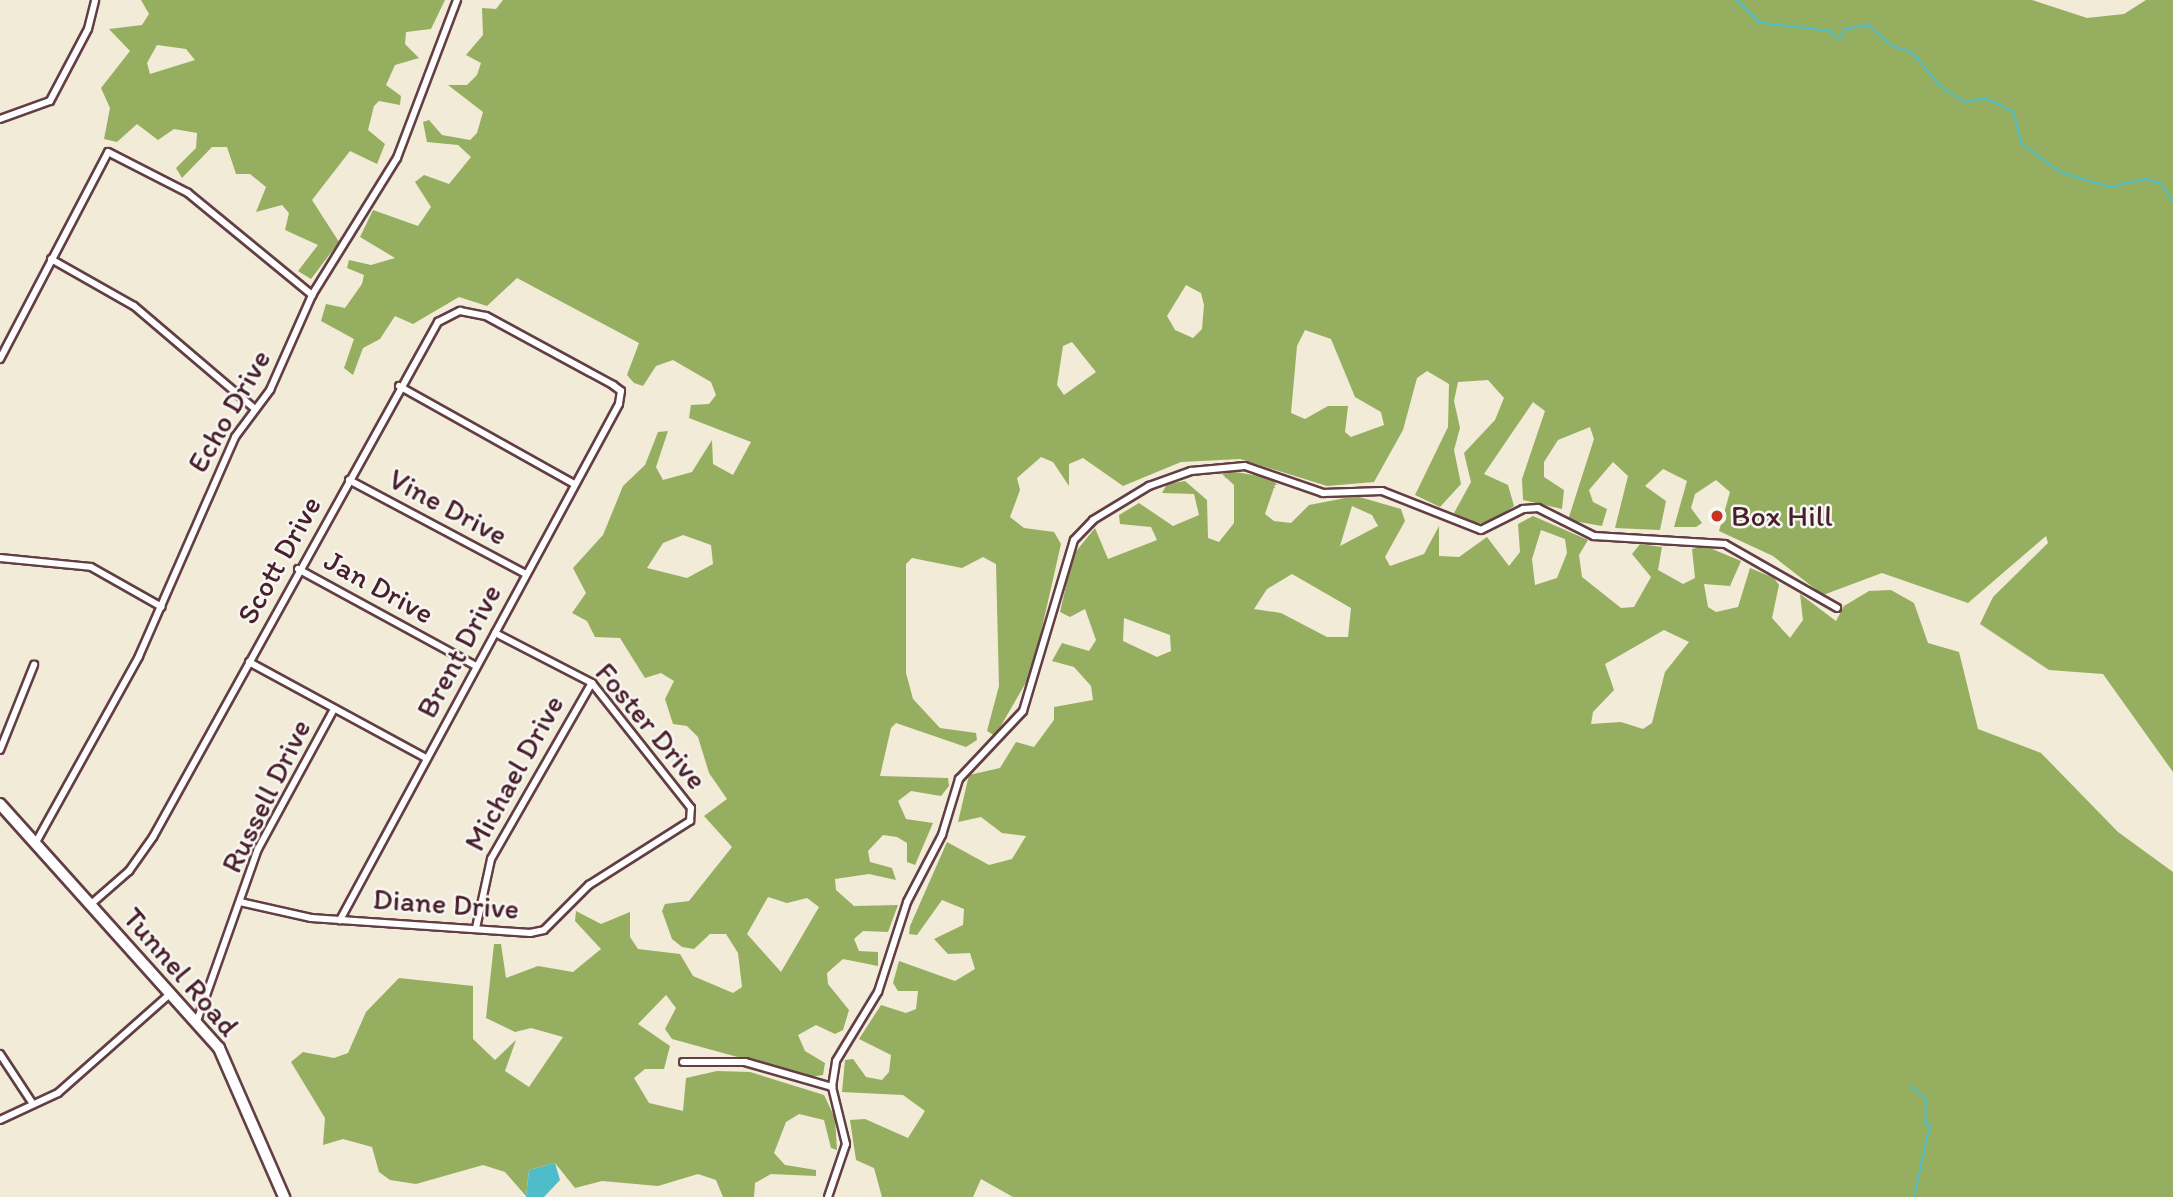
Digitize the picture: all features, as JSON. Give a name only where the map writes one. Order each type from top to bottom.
[{"type":"main road","name":"Tunnel Road","points":[[0,804],[197,1021],[233,1075],[284,1197]]},
{"type":"street","points":[[0,119],[50,101],[88,29],[95,0]]},
{"type":"street","name":"Echo Drive","points":[[35,844],[162,607],[214,479],[285,361],[312,295],[397,158],[457,0]]},
{"type":"street","points":[[0,359],[108,152],[195,198],[312,295]]},
{"type":"street","points":[[51,259],[134,306],[255,409]]},
{"type":"street","name":"Scott Drive","points":[[90,905],[140,857],[399,386],[448,313],[486,316],[613,385],[621,391],[619,404]]},
{"type":"street","points":[[399,386],[574,484]]},
{"type":"street","name":"Brent Drive","points":[[340,920],[619,404]]},
{"type":"street","points":[[828,1197],[846,1144],[832,1087],[839,1054],[878,992],[959,779],[1013,727],[1032,692],[1068,550],[1093,520],[1158,482],[1245,466],[1323,493],[1382,491],[1475,529],[1530,508],[1594,536],[1709,539],[1837,608]]},
{"type":"street","name":"Vine Drive","points":[[349,480],[526,574]]},
{"type":"street","points":[[0,558],[88,567],[162,607]]},
{"type":"street","name":"Jan Drive","points":[[298,569],[476,666]]},
{"type":"street","name":"Foster Drive","points":[[495,633],[592,683],[693,815]]},
{"type":"street","points":[[249,662],[426,758]]},
{"type":"street","points":[[0,750],[34,665]]},
{"type":"street","name":"Michael Drive","points":[[477,928],[491,859],[592,683]]},
{"type":"street","name":"Russell Drive","points":[[197,1021],[268,828],[334,709]]},
{"type":"street","name":"Diane Drive","points":[[240,902],[340,920],[544,930],[589,885],[672,836],[693,815]]},
{"type":"street","points":[[0,1120],[80,1076],[170,993]]},
{"type":"street","points":[[0,1054],[33,1104]]},
{"type":"street","points":[[683,1062],[745,1062],[832,1087]]},
{"type":"green space","points":[[141,0],[445,0],[431,29],[406,32],[405,44],[419,58],[395,65],[386,85],[401,96],[400,105],[379,101],[374,106],[368,130],[385,144],[377,164],[350,151],[312,200],[339,242],[311,279],[298,271],[318,245],[285,230],[289,213],[282,205],[256,212],[266,187],[250,174],[236,174],[227,147],[212,147],[182,178],[176,168],[196,148],[197,133],[174,129],[158,140],[137,124],[117,142],[104,139],[110,108],[101,88],[130,51],[109,29],[142,25],[149,14]],"holes":[[[157,45],[186,49],[195,60],[150,74],[147,63]]]},
{"type":"green space","points":[[503,0],[2032,0],[2087,18],[2124,14],[2146,0],[2173,0],[2173,772],[2103,674],[2049,670],[1980,624],[1993,597],[2048,543],[2046,536],[1968,603],[1882,573],[1823,595],[1773,556],[1719,531],[1730,492],[1716,480],[1695,494],[1691,508],[1702,523],[1696,527],[1674,527],[1687,481],[1663,469],[1645,486],[1666,501],[1660,530],[1615,528],[1628,476],[1613,462],[1589,490],[1593,502],[1607,509],[1602,526],[1568,520],[1594,439],[1590,427],[1558,440],[1544,462],[1544,477],[1564,490],[1562,509],[1523,500],[1522,479],[1545,411],[1533,402],[1484,474],[1508,485],[1514,506],[1488,524],[1470,522],[1454,513],[1471,482],[1464,453],[1495,420],[1504,398],[1488,380],[1458,382],[1454,401],[1460,428],[1454,450],[1461,484],[1440,507],[1415,495],[1448,427],[1449,384],[1427,371],[1417,378],[1403,430],[1374,482],[1327,486],[1240,459],[1181,462],[1123,486],[1083,458],[1069,464],[1069,486],[1053,462],[1041,457],[1017,478],[1020,490],[1010,517],[1024,528],[1054,532],[1061,544],[1032,672],[995,736],[987,731],[999,686],[996,564],[983,557],[962,568],[912,558],[906,564],[906,673],[913,699],[940,728],[976,733],[977,740],[966,747],[896,723],[891,728],[880,776],[948,778],[949,786],[941,796],[911,791],[898,801],[906,819],[933,823],[915,865],[907,862],[907,843],[897,837],[883,835],[868,851],[870,862],[892,868],[896,880],[869,874],[835,879],[836,890],[854,906],[898,905],[888,932],[863,931],[854,939],[859,951],[878,952],[878,966],[843,959],[827,973],[828,984],[849,1010],[843,1030],[835,1034],[816,1025],[798,1035],[805,1051],[825,1063],[823,1075],[810,1077],[672,1039],[665,1029],[676,1008],[666,995],[638,1024],[670,1046],[664,1069],[645,1069],[634,1078],[649,1103],[683,1111],[686,1078],[717,1071],[750,1072],[824,1095],[835,1118],[837,1150],[831,1148],[824,1120],[799,1114],[786,1122],[774,1153],[785,1165],[816,1170],[816,1176],[771,1174],[755,1183],[754,1197],[723,1197],[716,1180],[698,1174],[658,1186],[602,1181],[575,1188],[555,1163],[529,1170],[526,1196],[505,1172],[483,1165],[416,1184],[390,1180],[379,1172],[372,1147],[343,1139],[323,1145],[325,1118],[291,1062],[303,1052],[334,1058],[348,1053],[366,1012],[399,978],[473,986],[473,1039],[495,1060],[516,1040],[505,1071],[529,1087],[563,1037],[531,1028],[515,1032],[486,1018],[494,944],[501,944],[506,978],[538,966],[573,972],[601,949],[575,921],[576,911],[601,924],[630,912],[630,937],[638,949],[680,954],[693,976],[733,993],[742,987],[738,953],[726,934],[710,934],[694,949],[682,947],[672,939],[662,911],[665,904],[689,901],[732,847],[704,816],[727,799],[709,773],[698,737],[687,726],[673,724],[665,699],[674,681],[661,673],[645,678],[620,638],[595,637],[587,621],[572,613],[586,593],[573,568],[603,535],[623,486],[645,465],[658,432],[668,431],[656,467],[663,480],[692,472],[712,440],[713,464],[733,475],[751,442],[689,418],[691,405],[709,404],[716,395],[711,382],[673,360],[656,366],[643,386],[634,383],[627,375],[639,343],[517,278],[487,306],[459,297],[413,324],[395,316],[380,339],[363,348],[353,375],[344,368],[354,339],[321,321],[326,304],[345,308],[362,284],[364,275],[347,268],[349,260],[371,265],[395,258],[360,237],[373,210],[418,226],[431,207],[415,182],[424,175],[449,184],[471,157],[458,145],[427,142],[423,122],[429,120],[442,135],[470,140],[477,133],[483,112],[448,85],[467,85],[477,75],[481,63],[466,55],[483,35],[482,8],[496,9]],"holes":[[[1186,285],[1201,293],[1204,305],[1202,329],[1193,338],[1175,330],[1167,316]],[[1305,330],[1331,339],[1355,397],[1381,412],[1384,425],[1351,437],[1345,432],[1348,406],[1328,406],[1305,419],[1291,413],[1297,346]],[[1072,342],[1096,372],[1064,395],[1057,385],[1063,346]],[[683,535],[711,545],[713,564],[687,578],[647,568],[663,543]],[[768,897],[787,903],[807,898],[819,907],[781,972],[747,934]]]},
{"type":"green space","points":[[1230,471],[1277,479],[1265,514],[1274,521],[1291,523],[1309,505],[1356,496],[1401,509],[1405,521],[1385,557],[1390,566],[1424,554],[1439,526],[1439,556],[1459,557],[1487,537],[1509,566],[1520,552],[1518,524],[1533,516],[1588,540],[1579,555],[1582,577],[1621,608],[1634,607],[1651,577],[1632,554],[1640,544],[1662,547],[1658,570],[1683,584],[1695,578],[1692,549],[1705,546],[1741,561],[1730,586],[1704,584],[1708,607],[1716,612],[1738,607],[1750,568],[1774,578],[1779,585],[1772,618],[1790,638],[1803,620],[1800,594],[1836,621],[1844,606],[1869,591],[1891,590],[1914,603],[1928,643],[1959,652],[1978,729],[2041,753],[2118,832],[2173,872],[2173,1197],[1013,1197],[981,1179],[973,1197],[882,1197],[874,1168],[856,1160],[850,1120],[865,1119],[908,1138],[925,1111],[903,1095],[842,1092],[845,1060],[853,1059],[866,1077],[882,1080],[889,1072],[891,1055],[859,1039],[881,1005],[906,1013],[916,1009],[918,991],[898,991],[893,983],[899,961],[955,981],[975,969],[970,953],[948,954],[934,939],[963,925],[964,909],[942,900],[917,935],[909,934],[910,926],[947,842],[989,865],[1012,859],[1026,836],[1002,833],[981,817],[958,822],[969,775],[1000,768],[1016,742],[1034,747],[1054,720],[1054,707],[1093,700],[1091,686],[1074,667],[1052,661],[1062,643],[1089,651],[1096,640],[1085,609],[1070,617],[1060,612],[1073,555],[1095,528],[1108,559],[1157,540],[1151,527],[1120,524],[1119,515],[1139,503],[1173,526],[1199,515],[1194,494],[1162,493],[1167,484],[1185,481],[1207,500],[1208,538],[1219,542],[1234,523],[1234,485],[1222,474]],"holes":[[[1352,506],[1372,515],[1378,526],[1340,546]],[[1541,530],[1565,539],[1567,553],[1557,578],[1535,585],[1532,559]],[[1292,574],[1351,608],[1348,637],[1327,637],[1281,613],[1254,609],[1267,589]],[[1124,618],[1170,635],[1171,651],[1157,657],[1123,641]],[[1664,630],[1689,642],[1665,672],[1652,723],[1643,729],[1621,722],[1591,724],[1593,712],[1614,690],[1605,664]]]},
{"type":"water","points":[[555,1163],[560,1180],[544,1197],[526,1197],[529,1170]]},
{"type":"waterway","points":[[1737,0],[1759,22],[1830,31],[1839,39],[1845,29],[1868,25],[1892,46],[1912,52],[1941,87],[1965,102],[1985,98],[2013,111],[2022,144],[2060,172],[2110,187],[2146,179],[2161,184],[2173,201]]},
{"type":"waterway","points":[[1910,1086],[1926,1099],[1925,1123],[1930,1125],[1914,1197]]},
{"type":"place","name":"Box Hill","points":[[1717,516]]}]
